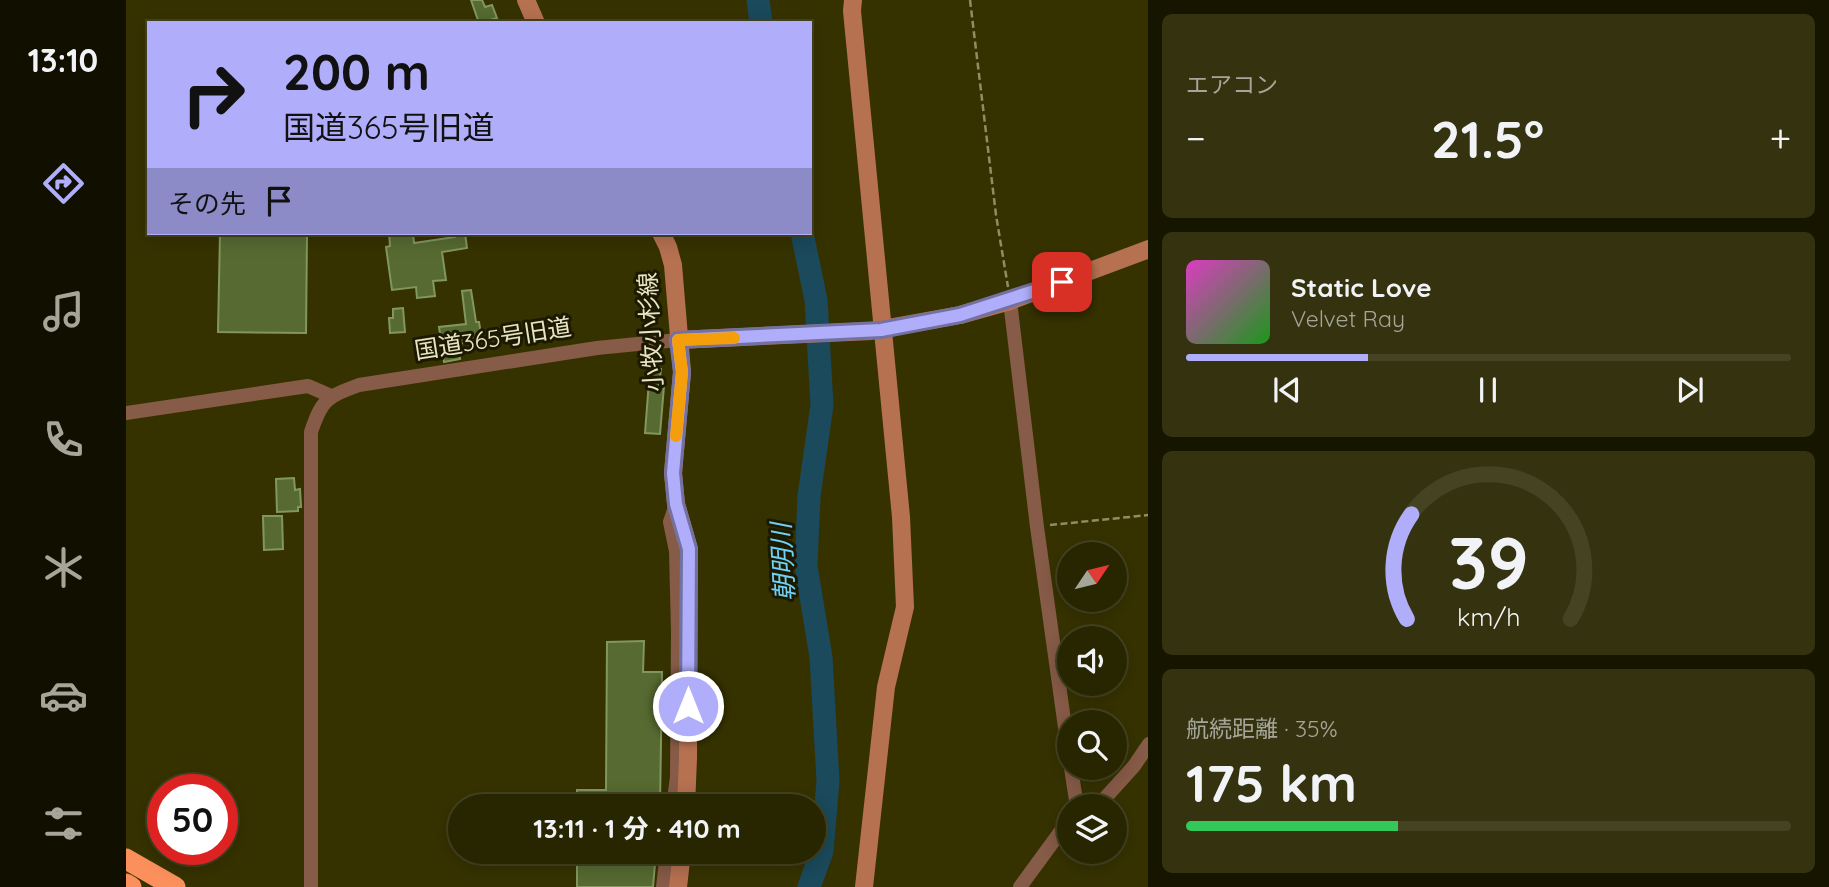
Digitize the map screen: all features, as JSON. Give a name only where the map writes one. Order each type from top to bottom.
[{"type":"highway","points":[[126,859],[175,887]]},
{"type":"highway","points":[[126,884],[131,887]]},
{"type":"street","points":[[526,0],[535,21]]},
{"type":"street","points":[[853,0],[876,330],[901,517],[905,607],[886,687],[864,887]]},
{"type":"street","name":"小牧小杉線","points":[[662,235],[673,265],[683,340],[673,473],[676,504],[689,549],[687,794]]},
{"type":"street","name":"国道365号旧道","points":[[331,396],[359,384],[597,348],[683,340],[876,330],[960,315],[1010,301],[1148,249]]},
{"type":"street","points":[[1010,301],[1063,710]]},
{"type":"street","points":[[126,413],[307,386],[331,396],[318,411],[311,432],[311,887]]},
{"type":"street","points":[[675,794],[678,632],[676,551],[670,522],[676,504]]},
{"type":"street","points":[[1109,794],[1134,766],[1148,744]]},
{"type":"street","points":[[1020,887],[1057,836]]},
{"type":"street","points":[[663,887],[666,864]]},
{"type":"street","points":[[678,887],[681,864]]},
{"type":"path","points":[[970,0],[996,215],[1010,301]]},
{"type":"path","points":[[1037,527],[1148,515]]},
{"type":"building","points":[[471,0],[482,0],[485,7],[492,5],[497,18],[478,21]]},
{"type":"building","points":[[220,235],[307,235],[306,333],[218,332]]},
{"type":"building","points":[[389,235],[413,235],[414,243],[465,235],[467,248],[442,252],[446,280],[433,281],[435,296],[417,298],[416,287],[392,290],[386,247],[390,246]]},
{"type":"building","points":[[471,290],[482,340],[458,344],[460,359],[444,362],[439,327],[466,324],[462,291]]},
{"type":"building","points":[[403,308],[405,332],[390,333],[389,318],[393,318],[393,309]]},
{"type":"building","points":[[650,368],[661,369],[659,386],[664,386],[660,434],[645,433]]},
{"type":"building","points":[[294,478],[295,490],[300,489],[301,507],[298,507],[298,511],[277,512],[276,479]]},
{"type":"building","points":[[263,516],[282,516],[283,549],[264,550]]},
{"type":"building","points":[[644,641],[643,672],[662,672],[660,794],[577,794],[577,790],[606,790],[607,642]]},
{"type":"building","points":[[577,864],[655,864],[653,887],[577,887]]},
{"type":"waterway","name":"朝明川","points":[[758,0],[761,21]]},
{"type":"waterway","name":"朝明川","points":[[802,235],[816,300],[822,405],[809,496],[806,566],[821,657],[828,781],[822,851],[809,887]]},
{"type":"slow traffic","points":[[676,436],[682,372],[678,340],[734,338]]},
{"type":"route","points":[[688,706],[689,549],[676,504],[673,473],[682,372],[678,340],[881,330],[960,315],[1062,282]]}]
